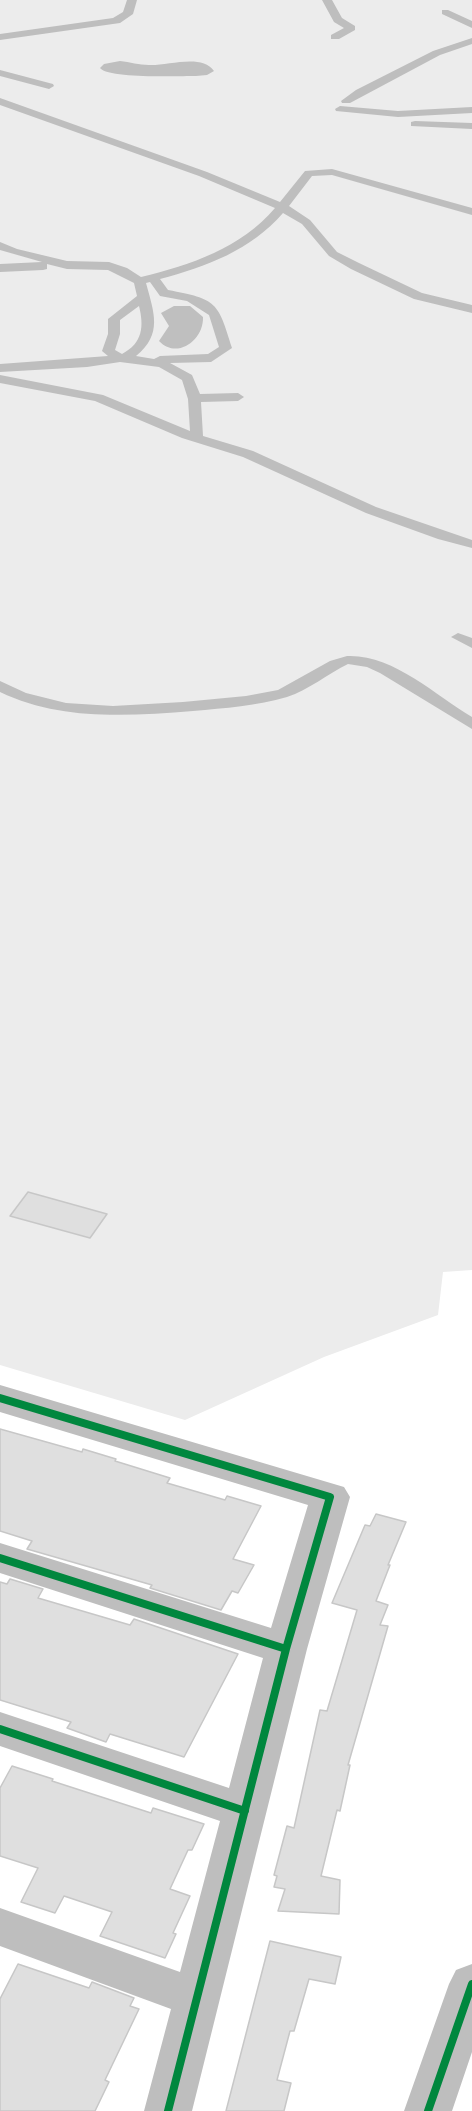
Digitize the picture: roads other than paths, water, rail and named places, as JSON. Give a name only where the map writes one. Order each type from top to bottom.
[{"type":"street","points":[[0,1398],[330,1497],[286,1649],[168,2111]]},
{"type":"street","points":[[0,1558],[286,1649]]},
{"type":"street","points":[[0,1729],[245,1811]]},
{"type":"street","points":[[0,1927],[198,1998]]},
{"type":"street","points":[[428,2111],[472,1984]]},
{"type":"lane","points":[[0,37],[116,21],[128,14],[132,0]]},
{"type":"lane","points":[[327,0],[338,20],[351,28],[335,37]]},
{"type":"lane","points":[[445,12],[472,25]]},
{"type":"lane","points":[[472,41],[436,51],[404,70],[364,89],[343,105],[398,114],[472,110]]},
{"type":"lane","points":[[0,85],[5,82],[4,74],[49,86]]},
{"type":"lane","points":[[0,101],[203,174],[282,207],[306,222],[333,254],[355,266],[418,296],[472,309]]},
{"type":"lane","points":[[377,121],[389,124],[472,126]]},
{"type":"lane","points":[[0,268],[109,266],[139,281],[153,278],[235,247],[254,236],[282,207],[309,173],[321,171],[332,172],[472,212]]},
{"type":"lane","points":[[0,246],[13,252],[67,265]]},
{"type":"lane","points":[[146,361],[212,358],[226,348],[216,313],[202,303],[164,293],[153,278]]},
{"type":"lane","points":[[0,368],[87,363],[131,355],[144,340],[149,327],[139,281]]},
{"type":"lane","points":[[143,297],[114,319],[114,334],[108,351],[120,358],[162,364],[187,378],[194,398],[197,418],[196,437]]},
{"type":"lane","points":[[0,379],[98,398],[196,437],[248,454],[371,510],[472,544]]},
{"type":"lane","points":[[194,398],[238,397]]},
{"type":"lane","points":[[458,637],[472,644]]},
{"type":"lane","points":[[0,686],[24,697],[57,706],[112,711],[226,704],[297,689],[343,661],[365,661],[386,670],[472,724]]}]
